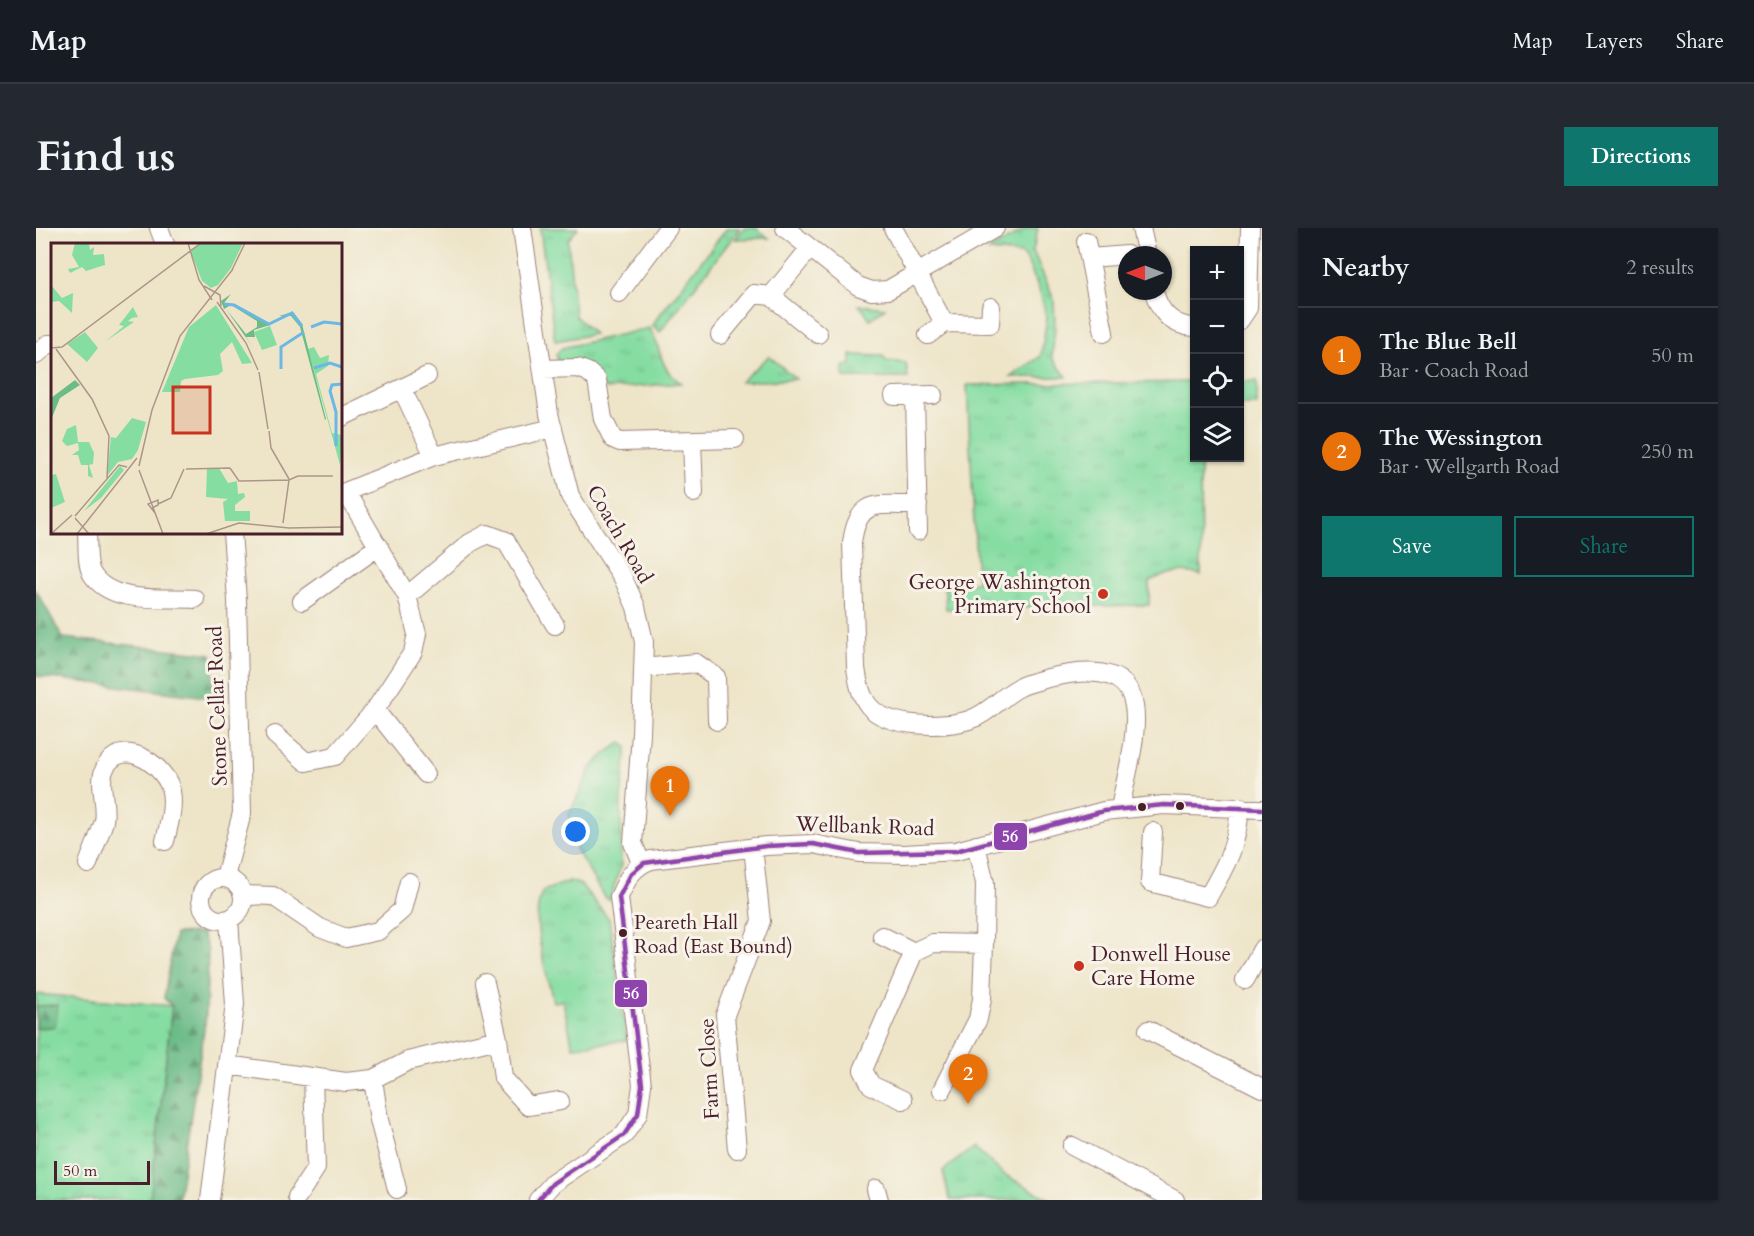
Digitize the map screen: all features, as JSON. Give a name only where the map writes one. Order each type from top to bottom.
[{"type":"street","points":[[159,228],[165,243]]},
{"type":"street","name":"Coach Road","points":[[522,228],[553,428],[570,496],[623,578],[636,608],[644,642],[633,843],[641,863]]},
{"type":"street","points":[[619,293],[631,268],[668,228]]},
{"type":"street","points":[[785,228],[858,286],[872,291],[888,290],[995,228]]},
{"type":"street","points":[[893,228],[944,323]]},
{"type":"street","points":[[1141,228],[1145,246]]},
{"type":"street","points":[[1244,313],[1248,308],[1256,262],[1250,228]]},
{"type":"street","points":[[771,296],[810,248]]},
{"type":"street","points":[[1104,333],[1088,250],[1118,254]]},
{"type":"street","points":[[719,334],[754,294],[771,296],[818,334]]},
{"type":"street","points":[[1157,300],[1169,320],[1190,327]]},
{"type":"street","points":[[928,334],[944,323],[990,324],[991,307]]},
{"type":"street","points":[[36,355],[51,344]]},
{"type":"street","points":[[543,369],[578,368],[588,372],[597,380],[603,419],[613,439],[620,442],[735,439]]},
{"type":"street","points":[[342,417],[427,376]]},
{"type":"street","points":[[402,388],[434,456]]},
{"type":"street","points":[[894,396],[924,395],[918,531]]},
{"type":"street","points":[[275,735],[306,762],[334,756],[375,710],[413,652],[417,634],[407,596],[379,546],[343,493],[434,456],[553,428]]},
{"type":"street","points":[[692,441],[694,494]]},
{"type":"street","points":[[918,505],[873,507],[861,512],[854,526],[852,543],[856,668],[859,687],[870,708],[900,723],[941,725],[969,720],[999,703],[1018,687],[1055,677],[1092,671],[1110,675],[1126,686],[1132,697],[1136,719],[1120,809]]},
{"type":"street","points":[[87,534],[91,573],[108,591],[134,596],[195,599]]},
{"type":"street","name":"Stone Cellar Road","points":[[225,877],[242,813],[237,600],[232,534]]},
{"type":"street","points":[[407,596],[470,543],[487,534],[506,541],[555,625]]},
{"type":"street","points":[[302,601],[379,546]]},
{"type":"street","points":[[643,668],[696,663],[716,677],[717,722]]},
{"type":"street","points":[[375,710],[426,774]]},
{"type":"street","points":[[88,864],[104,819],[103,773],[108,762],[117,755],[132,754],[148,760],[160,769],[171,789],[172,810],[165,841]]},
{"type":"street","name":"Wellbank Road","points":[[641,863],[753,848],[813,844],[859,853],[904,854],[956,851],[1120,809],[1164,805],[1262,809]]},
{"type":"street","points":[[1153,832],[1148,890],[1208,897],[1232,854],[1238,833],[1240,807]]},
{"type":"street","points":[[942,1090],[978,1019],[982,999],[985,883],[976,845]]},
{"type":"street","name":"Farm Close","points":[[737,1149],[725,1014],[761,921],[753,848]]},
{"type":"street","points":[[538,1200],[553,1182],[624,1135],[638,1114],[642,1085],[619,897],[631,870],[641,863]]},
{"type":"street","points":[[225,877],[239,884],[245,895],[237,917],[223,922],[211,919],[201,906],[200,897],[212,879],[225,877]]},
{"type":"street","points":[[245,895],[273,896],[320,928],[346,938],[378,931],[402,910],[409,882]]},
{"type":"street","points":[[210,1200],[235,1004],[229,920]]},
{"type":"street","points":[[882,936],[914,952]]},
{"type":"street","points":[[903,1100],[871,1085],[863,1070],[914,952],[933,943],[984,944]]},
{"type":"street","points":[[1245,980],[1262,949]]},
{"type":"street","points":[[485,983],[504,1078],[528,1106],[560,1101]]},
{"type":"street","points":[[1148,1030],[1262,1088]]},
{"type":"street","points":[[227,1065],[346,1082],[373,1079],[408,1061],[498,1039]]},
{"type":"street","points":[[297,1197],[316,1168],[313,1078]]},
{"type":"street","points":[[373,1079],[379,1120],[397,1189]]},
{"type":"street","points":[[1072,1146],[1174,1200]]},
{"type":"green space","points":[[540,228],[578,228],[568,240],[575,316],[594,334],[555,341]]},
{"type":"green space","points":[[727,228],[740,228],[660,332],[652,325]]},
{"type":"green space","points":[[745,228],[756,228],[769,238],[735,239]]},
{"type":"green space","points":[[1027,228],[1038,228],[1033,251],[1054,300],[1055,327],[1052,358],[1067,377],[1011,377],[1041,356],[1047,317],[1039,289],[1026,258],[1022,254],[988,251]]},
{"type":"green space","points":[[859,305],[885,308],[870,319]]},
{"type":"green space","points":[[649,328],[664,364],[673,377],[681,383],[607,389],[558,361],[556,354],[562,348]]},
{"type":"green space","points":[[851,355],[883,356],[886,361],[906,363],[908,378],[844,378],[844,366],[851,365]]},
{"type":"green space","points":[[769,356],[796,379],[740,382]]},
{"type":"green space","points":[[1257,381],[1257,405],[1244,405],[1244,382]]},
{"type":"green space","points":[[1190,382],[1190,462],[1200,462],[1201,575],[1187,572],[1175,573],[1149,581],[1149,605],[946,609],[944,583],[977,582],[967,385]]},
{"type":"green space","points":[[36,590],[63,638],[212,654],[214,698],[36,676]]},
{"type":"green space","points":[[622,742],[627,747],[621,799],[621,865],[610,900],[604,897],[577,851],[569,815],[591,768]]},
{"type":"green space","points":[[570,881],[581,885],[609,919],[627,1040],[573,1047],[563,1001],[553,1002],[540,945],[537,915],[543,891]]},
{"type":"green space","points":[[202,933],[208,951],[206,1016],[178,1200],[150,1200],[172,1006],[164,998],[175,934]]},
{"type":"green space","points":[[36,994],[172,1006],[150,1200],[36,1200]]},
{"type":"green space","points":[[58,1005],[55,1027],[36,1028],[36,1006]]},
{"type":"green space","points":[[974,1147],[1003,1174],[1051,1200],[950,1200],[943,1171]]},
{"type":"transit line","name":"56","points":[[538,1200],[553,1183],[624,1135],[638,1114],[642,1085],[619,897],[631,874],[644,863],[766,846],[813,844],[859,853],[956,851],[1104,811],[1164,805],[1262,809]]},
{"type":"place","name":"George Washington Primary School","points":[[1103,594]]},
{"type":"place","name":"The Blue Bell","points":[[670,816]]},
{"type":"place","name":"Peareth Hall Road (East Bound)","points":[[623,933]]},
{"type":"place","name":"Donwell House Care Home","points":[[1079,966]]},
{"type":"place","name":"The Wessington","points":[[968,1104]]}]
